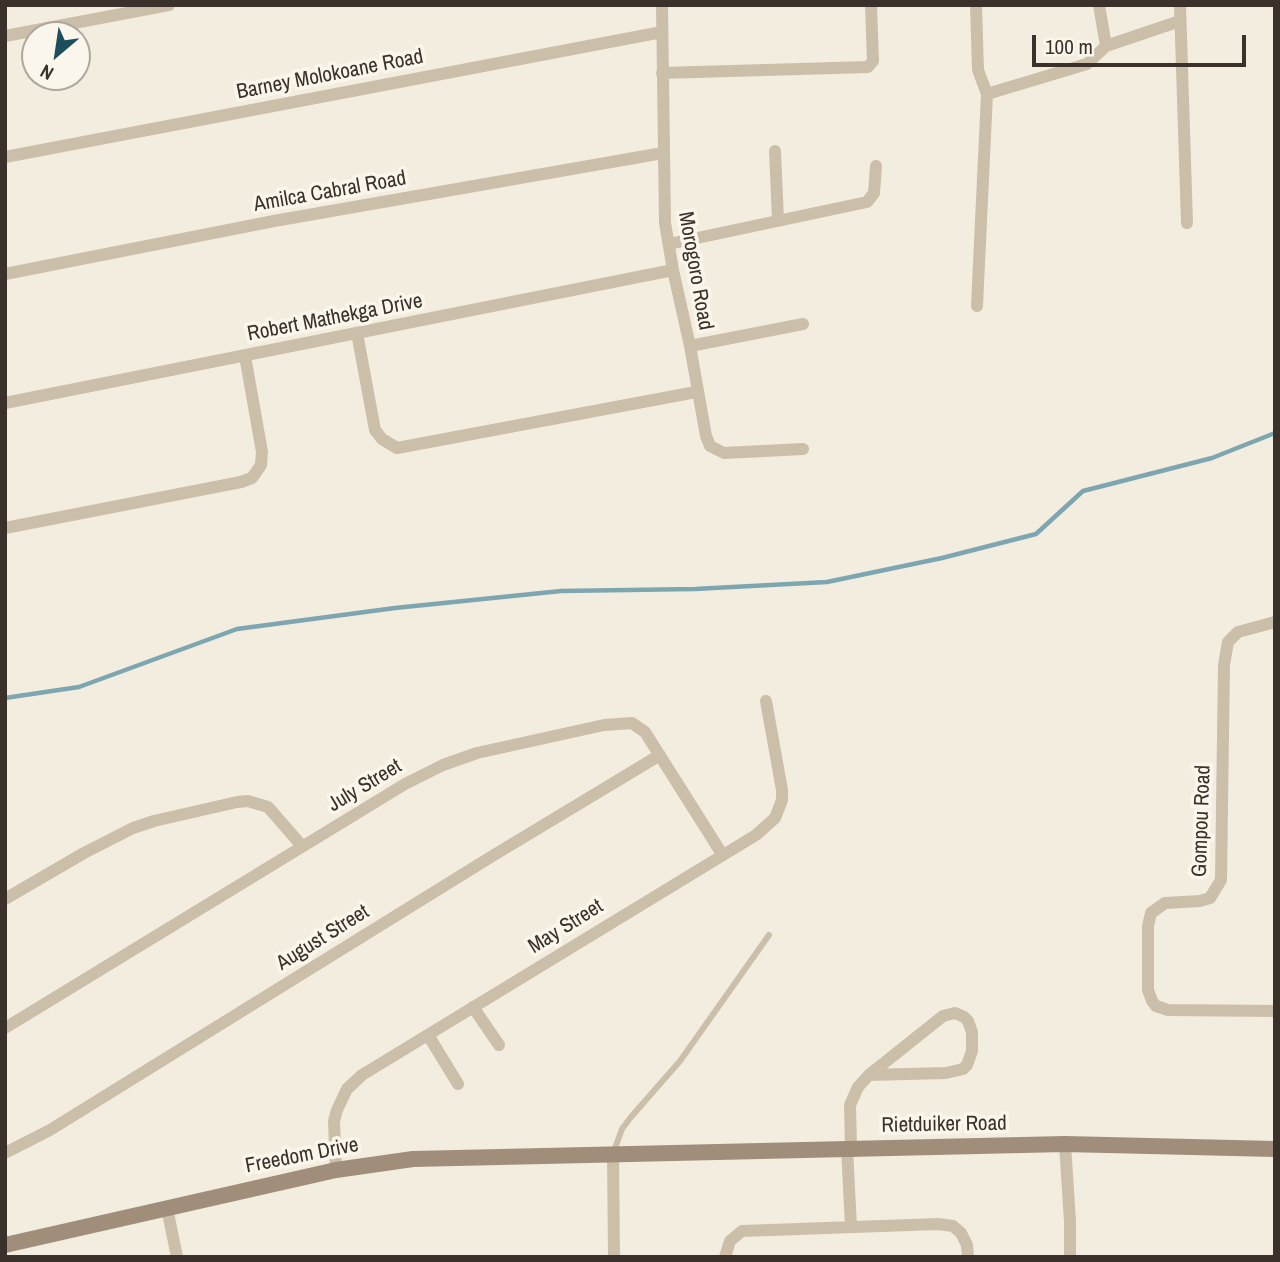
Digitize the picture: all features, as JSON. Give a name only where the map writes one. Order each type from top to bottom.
[{"type":"street","points":[[5,36],[169,5]]},
{"type":"street","name":"Morogoro Road","points":[[662,5],[664,205],[673,271],[690,346],[705,436],[714,449],[730,453],[803,449]]},
{"type":"street","points":[[662,73],[868,67],[873,61],[871,5]]},
{"type":"street","points":[[976,5],[978,70],[987,94],[977,306]]},
{"type":"street","points":[[1099,5],[1106,46]]},
{"type":"street","points":[[1180,5],[1187,223]]},
{"type":"street","points":[[987,94],[1087,64],[1106,46],[1180,21]]},
{"type":"street","name":"Barney Molokoane Road","points":[[5,158],[662,32]]},
{"type":"street","points":[[775,151],[778,220]]},
{"type":"street","name":"Amilca Cabral Road","points":[[5,274],[274,221],[663,153]]},
{"type":"street","points":[[669,244],[867,202],[874,193],[876,166]]},
{"type":"street","name":"Robert Mathekga Drive","points":[[5,403],[673,271]]},
{"type":"street","points":[[690,346],[803,324]]},
{"type":"street","points":[[357,333],[375,430],[382,439],[397,447],[696,392]]},
{"type":"street","points":[[5,528],[252,478],[261,464],[262,452],[246,356]]},
{"type":"street","name":"Gompou Road","points":[[1275,622],[1234,633],[1226,649],[1222,873],[1219,888],[1205,900],[1165,903],[1155,908],[1148,919],[1149,995],[1162,1009],[1275,1011]]},
{"type":"street","name":"May Street","points":[[336,1170],[334,1121],[337,1110],[347,1089],[362,1075],[767,827],[775,818],[782,800],[766,701]]},
{"type":"street","name":"July Street","points":[[5,1028],[426,773],[477,753],[604,725],[626,722],[639,727],[645,732],[722,854]]},
{"type":"street","name":"August Street","points":[[5,1153],[50,1130],[660,755]]},
{"type":"street","points":[[5,899],[133,828],[237,802],[259,803],[268,807],[302,846]]},
{"type":"street","points":[[473,1007],[499,1045]]},
{"type":"street","points":[[851,1227],[850,1104],[858,1087],[869,1076],[943,1016],[955,1013],[968,1021],[972,1051],[967,1065],[962,1069],[946,1073],[869,1076]]},
{"type":"street","points":[[428,1035],[457,1084]]},
{"type":"street","points":[[1065,1144],[1070,1257]]},
{"type":"street","name":"Rietduiker Road","points":[[613,1153],[1065,1144],[1275,1149]]},
{"type":"street","points":[[613,1153],[614,1257]]},
{"type":"street","name":"Freedom Drive","points":[[5,1245],[336,1170],[425,1159],[613,1153]]},
{"type":"street","points":[[167,1208],[177,1257]]},
{"type":"street","points":[[725,1257],[730,1241],[742,1231],[938,1224],[953,1226],[964,1238],[968,1257]]},
{"type":"lane","points":[[613,1153],[626,1123],[680,1061],[769,935]]},
{"type":"waterway","points":[[5,698],[79,687],[237,629],[395,608],[561,591],[695,589],[827,582],[942,558],[1036,534],[1083,491],[1212,458],[1275,433]]}]
